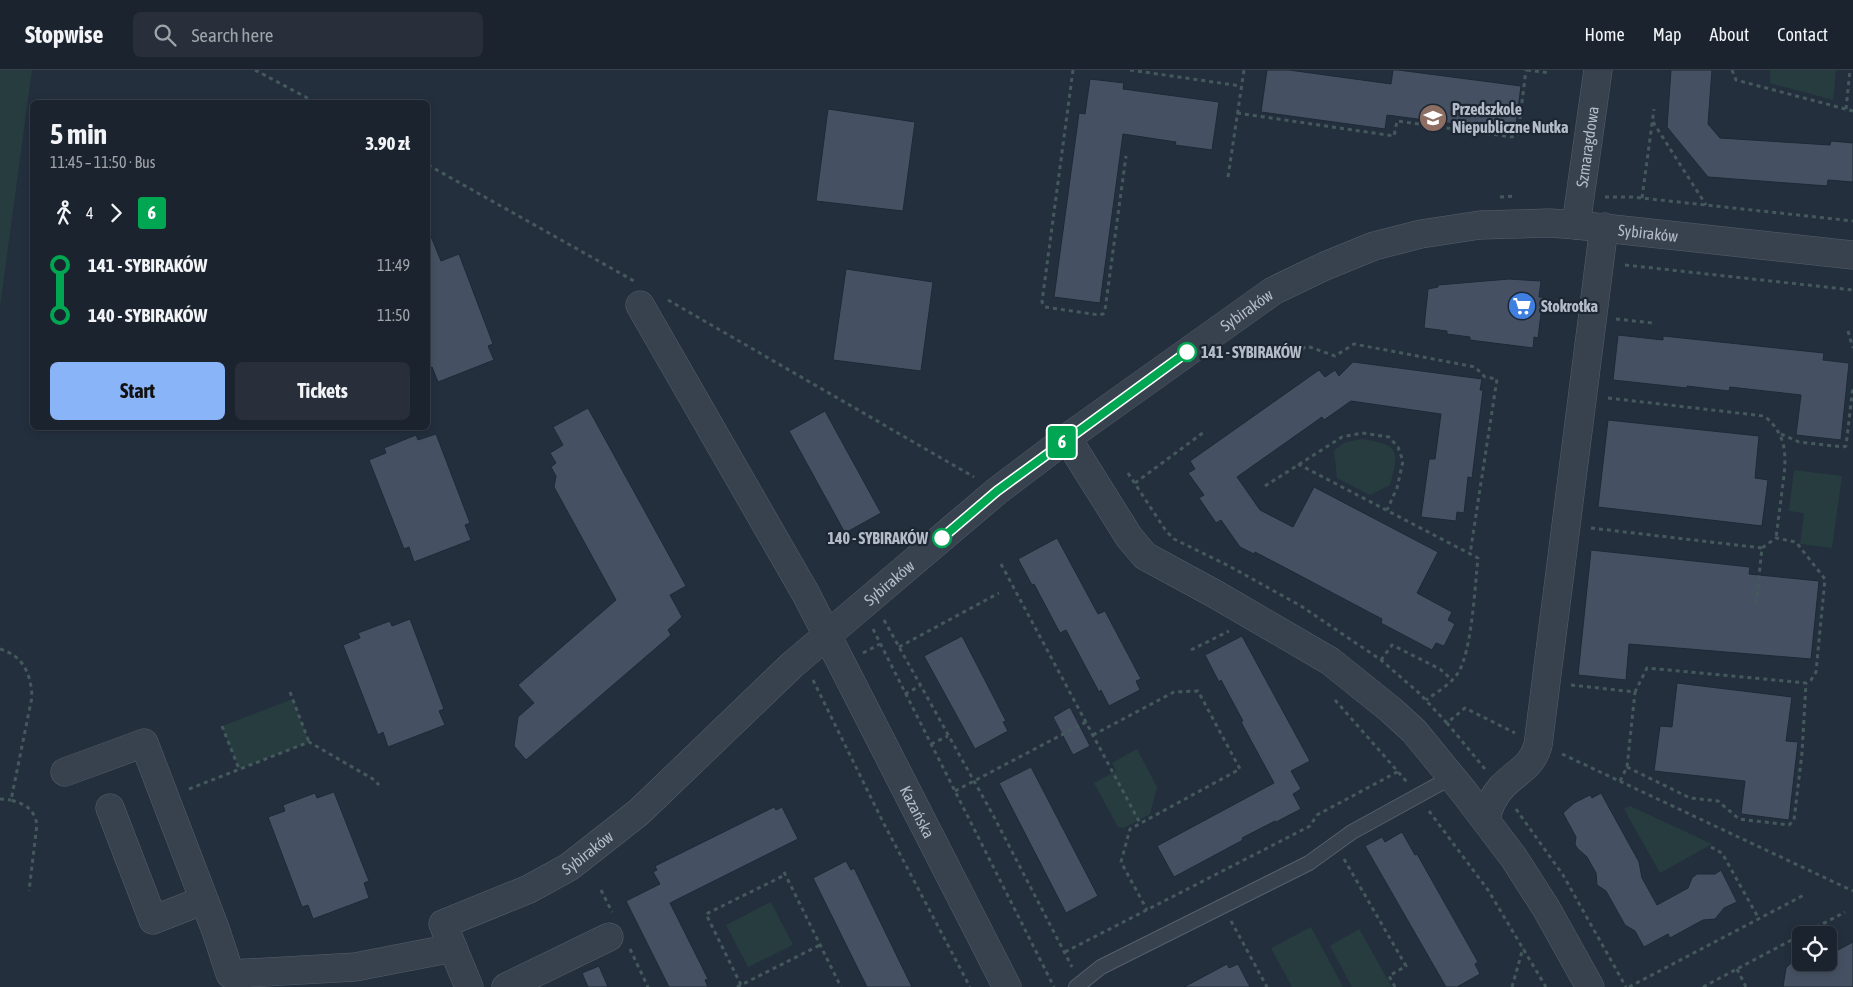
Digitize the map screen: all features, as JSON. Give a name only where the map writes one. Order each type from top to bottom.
[{"type":"street","name":"Szmaragdowa","points":[[1576,224],[1598,70]]},
{"type":"street","name":"Sybiraków","points":[[204,900],[230,974],[355,967],[448,936],[569,867],[639,812],[792,665],[997,491],[1067,438],[1274,291],[1325,266],[1374,246],[1452,228],[1550,223],[1576,224],[1853,255]]},
{"type":"street","points":[[1486,820],[1488,808],[1501,788],[1528,765],[1538,744],[1604,227]]},
{"type":"street","name":"Kazańska","points":[[647,295],[806,594],[1007,987]]},
{"type":"street","points":[[1067,438],[1129,537],[1145,556],[1216,594],[1330,661],[1414,731],[1486,820],[1536,891],[1590,987]]},
{"type":"street","points":[[65,772],[144,743],[204,900],[153,920],[110,808]]},
{"type":"street","points":[[1458,784],[1473,794],[1501,788]]},
{"type":"street","points":[[448,936],[469,987]]},
{"type":"street","points":[[506,987],[609,937]]},
{"type":"lane","points":[[1078,985],[1101,967],[1223,904],[1309,863],[1352,832],[1418,796],[1458,784]]},
{"type":"path","points":[[255,70],[311,100]]},
{"type":"path","points":[[1073,70],[1042,306],[1099,315],[1103,314],[1126,156]]},
{"type":"path","points":[[1130,70],[1241,86]]},
{"type":"path","points":[[1228,177],[1244,70]]},
{"type":"path","points":[[1237,113],[1394,136],[1397,122],[1512,137],[1518,134],[1527,70],[1550,73]]},
{"type":"path","points":[[1732,70],[1736,80],[1853,111]]},
{"type":"path","points":[[1846,109],[1850,70]]},
{"type":"path","points":[[1642,198],[1654,109]]},
{"type":"path","points":[[1653,122],[1707,205]]},
{"type":"path","points":[[430,166],[647,295],[997,491]]},
{"type":"path","points":[[1632,197],[1853,221]]},
{"type":"path","points":[[1600,262],[1853,290]]},
{"type":"path","points":[[1848,331],[1853,348]]},
{"type":"path","points":[[1302,349],[1307,346],[1335,356],[1354,344],[1475,367],[1485,377],[1497,379],[1470,554]]},
{"type":"path","points":[[1780,434],[1798,442],[1846,446],[1853,386]]},
{"type":"path","points":[[1607,398],[1764,416],[1776,426],[1780,434],[1785,456],[1776,538]]},
{"type":"path","points":[[1135,484],[1204,432]]},
{"type":"path","points":[[1265,486],[1342,437],[1362,433],[1389,437],[1398,448],[1403,461],[1397,488],[1386,510]]},
{"type":"path","points":[[1298,464],[1478,558],[1465,656],[1459,672],[1452,680],[1426,700]]},
{"type":"path","points":[[1128,473],[1166,531],[1174,539],[1229,566],[1301,606],[1381,660],[1426,700],[1501,788],[1563,875],[1628,987],[1804,895]]},
{"type":"path","points":[[1589,528],[1762,548],[1776,538],[1796,542],[1825,579],[1816,672],[1812,680],[1806,683],[1647,668],[1635,692],[1627,767],[1620,782]]},
{"type":"path","points":[[1756,605],[1762,548]]},
{"type":"path","points":[[1001,564],[1140,823]]},
{"type":"path","points":[[899,647],[999,593]]},
{"type":"path","points":[[884,620],[993,815],[1065,952],[1078,985]]},
{"type":"path","points":[[1192,650],[1231,630]]},
{"type":"path","points":[[1381,660],[1392,645],[1440,669],[1452,680]]},
{"type":"path","points":[[0,649],[14,656],[30,674],[32,697],[11,800]]},
{"type":"path","points":[[812,680],[883,822],[970,987]]},
{"type":"path","points":[[1627,767],[1690,798],[1718,801],[1739,819],[1789,825],[1794,820],[1802,753],[1806,683]]},
{"type":"path","points":[[1569,685],[1635,692]]},
{"type":"path","points":[[905,694],[920,686]]},
{"type":"path","points":[[1092,735],[1174,692],[1198,691],[1240,769],[1130,828],[1122,862],[1147,910]]},
{"type":"path","points":[[290,692],[309,742],[373,779],[379,785]]},
{"type":"path","points":[[1332,696],[1399,771],[1488,890],[1546,987]]},
{"type":"path","points":[[1447,723],[1465,708],[1853,891]]},
{"type":"path","points":[[955,791],[1086,722]]},
{"type":"path","points":[[222,726],[239,769]]},
{"type":"path","points":[[931,744],[948,736]]},
{"type":"path","points":[[188,789],[309,742]]},
{"type":"path","points":[[1065,952],[1310,826],[1317,815],[1399,771]]},
{"type":"path","points":[[0,799],[11,800],[27,806],[35,816],[37,824],[29,892]]},
{"type":"path","points":[[1335,844],[1406,966],[1389,976],[1396,987]]},
{"type":"path","points":[[1711,847],[1722,853],[1759,919]]},
{"type":"path","points":[[741,985],[706,914],[785,873],[841,987]]},
{"type":"path","points":[[1223,904],[1267,987]]},
{"type":"path","points":[[1819,926],[1845,912]]},
{"type":"path","points":[[1703,987],[1792,940]]},
{"type":"path","points":[[737,987],[820,945]]},
{"type":"path","points":[[1512,987],[1524,948]]},
{"type":"path","points":[[1737,969],[1746,987]]},
{"type":"green space","points":[[0,70],[32,70],[0,307]]},
{"type":"green space","points":[[1770,70],[1836,70],[1833,100],[1770,83]]},
{"type":"green space","points":[[1362,439],[1390,447],[1394,451],[1395,457],[1390,485],[1370,495],[1337,478],[1334,450],[1346,442]]},
{"type":"green space","points":[[1794,470],[1842,476],[1832,548],[1800,544],[1804,513],[1789,511]]},
{"type":"green space","points":[[293,699],[309,742],[239,769],[222,726]]},
{"type":"green space","points":[[1137,749],[1157,787],[1150,814],[1124,828],[1118,827],[1094,783],[1116,771],[1112,763]]},
{"type":"green space","points":[[1630,806],[1712,844],[1660,873],[1624,809]]},
{"type":"green space","points":[[771,902],[793,945],[748,967],[726,925]]},
{"type":"green space","points":[[1311,927],[1343,987],[1292,987],[1271,948]]},
{"type":"green space","points":[[1359,929],[1392,987],[1352,987],[1330,946]]},
{"type":"building","points":[[1267,70],[1289,70],[1391,84],[1393,70],[1398,70],[1521,86],[1515,132],[1387,115],[1385,129],[1261,112]]},
{"type":"building","points":[[1671,70],[1712,70],[1708,124],[1720,138],[1830,145],[1831,141],[1853,143],[1853,182],[1828,180],[1827,186],[1708,177],[1667,127]]},
{"type":"building","points":[[1090,79],[1124,83],[1123,89],[1219,102],[1212,150],[1175,145],[1176,142],[1123,134],[1100,303],[1054,297],[1079,113],[1085,114]]},
{"type":"building","points":[[828,109],[915,122],[903,211],[816,201]]},
{"type":"building","points":[[430,234],[441,261],[459,254],[493,344],[488,346],[494,360],[438,382],[432,367],[430,368]]},
{"type":"building","points":[[846,269],[933,282],[921,371],[833,360]]},
{"type":"building","points":[[1509,279],[1541,281],[1539,297],[1543,297],[1538,338],[1534,337],[1533,348],[1470,340],[1470,337],[1447,334],[1447,331],[1424,328],[1428,289],[1438,287],[1438,285]]},
{"type":"building","points":[[1618,335],[1663,340],[1663,336],[1824,353],[1823,360],[1849,363],[1841,440],[1796,435],[1801,395],[1730,387],[1729,391],[1613,380]]},
{"type":"building","points":[[1353,362],[1482,379],[1480,390],[1483,390],[1472,478],[1468,477],[1464,513],[1457,512],[1456,521],[1421,517],[1429,459],[1435,459],[1441,414],[1351,401],[1324,420],[1322,417],[1237,477],[1260,510],[1293,527],[1314,487],[1438,552],[1417,593],[1452,612],[1448,620],[1455,624],[1444,646],[1436,643],[1432,650],[1381,623],[1382,619],[1255,552],[1254,554],[1240,547],[1221,520],[1216,523],[1199,498],[1204,495],[1188,473],[1195,469],[1190,461],[1319,370],[1325,377],[1335,370],[1339,376]]},
{"type":"building","points":[[588,408],[686,586],[670,595],[682,617],[668,630],[671,635],[526,760],[514,746],[518,717],[534,703],[518,685],[616,600],[554,487],[556,476],[551,467],[556,463],[550,453],[563,445],[553,427]]},
{"type":"building","points":[[825,411],[881,513],[845,533],[789,431]]},
{"type":"building","points":[[1608,420],[1759,436],[1755,478],[1768,480],[1762,526],[1598,507]]},
{"type":"building","points":[[436,434],[470,523],[465,525],[471,540],[414,562],[409,547],[404,549],[369,460],[386,453],[384,448],[416,435],[418,440]]},
{"type":"building","points":[[1057,538],[1098,614],[1105,611],[1141,679],[1136,681],[1140,690],[1109,706],[1101,690],[1099,692],[1066,630],[1060,633],[1034,584],[1032,585],[1018,559]]},
{"type":"building","points":[[1591,550],[1750,567],[1749,574],[1819,581],[1811,659],[1629,644],[1626,680],[1578,675]]},
{"type":"building","points":[[410,619],[444,709],[439,711],[445,725],[388,747],[383,732],[378,735],[343,645],[360,638],[358,633],[390,621],[392,626]]},
{"type":"building","points":[[962,636],[1006,721],[1003,722],[1008,731],[975,749],[924,656]]},
{"type":"building","points":[[1242,636],[1310,761],[1291,771],[1301,789],[1293,794],[1301,809],[1242,838],[1243,840],[1174,877],[1157,846],[1274,783],[1221,680],[1219,682],[1205,655]]},
{"type":"building","points":[[1677,683],[1792,697],[1786,741],[1798,742],[1789,820],[1741,814],[1745,781],[1654,771],[1660,726],[1672,727]]},
{"type":"building","points":[[1070,707],[1090,746],[1073,755],[1053,717]]},
{"type":"building","points":[[1031,767],[1098,896],[1066,913],[999,783]]},
{"type":"building","points":[[334,792],[369,881],[364,883],[369,898],[313,919],[308,905],[302,907],[268,817],[285,811],[283,805],[315,793],[317,798]]},
{"type":"building","points":[[1601,793],[1639,862],[1642,878],[1657,905],[1688,888],[1692,878],[1697,874],[1715,874],[1721,870],[1737,902],[1724,908],[1715,919],[1703,920],[1670,938],[1668,934],[1644,947],[1635,931],[1625,925],[1606,891],[1597,885],[1596,873],[1587,857],[1577,848],[1575,844],[1576,837],[1563,813],[1574,803],[1590,795],[1592,798]]},
{"type":"building","points":[[774,807],[776,810],[782,807],[798,839],[670,903],[708,979],[705,980],[708,987],[669,987],[626,901],[660,884],[653,872],[657,870],[655,866]]},
{"type":"building","points":[[1402,832],[1415,855],[1417,854],[1478,962],[1475,964],[1480,974],[1457,987],[1446,987],[1365,846],[1382,837],[1385,842]]},
{"type":"building","points":[[846,861],[851,870],[854,868],[912,987],[867,987],[813,878]]},
{"type":"building","points":[[1853,942],[1853,987],[1783,987],[1786,968],[1792,962],[1792,971],[1837,971],[1838,950]]},
{"type":"building","points":[[1227,964],[1229,968],[1238,964],[1250,987],[1184,987]]},
{"type":"building","points":[[599,966],[608,987],[588,987],[582,973]]},
{"type":"bus line","name":"6","points":[[942,538],[997,491],[1187,352]]},
{"type":"place","name":"Przedszkole Niepubliczne Nutka","points":[[1433,118]]},
{"type":"place","name":"Stokrotka","points":[[1522,306]]},
{"type":"place","name":"141 - SYBIRAKÓW","points":[[1187,352]]},
{"type":"place","name":"140 - SYBIRAKÓW","points":[[942,538]]}]
